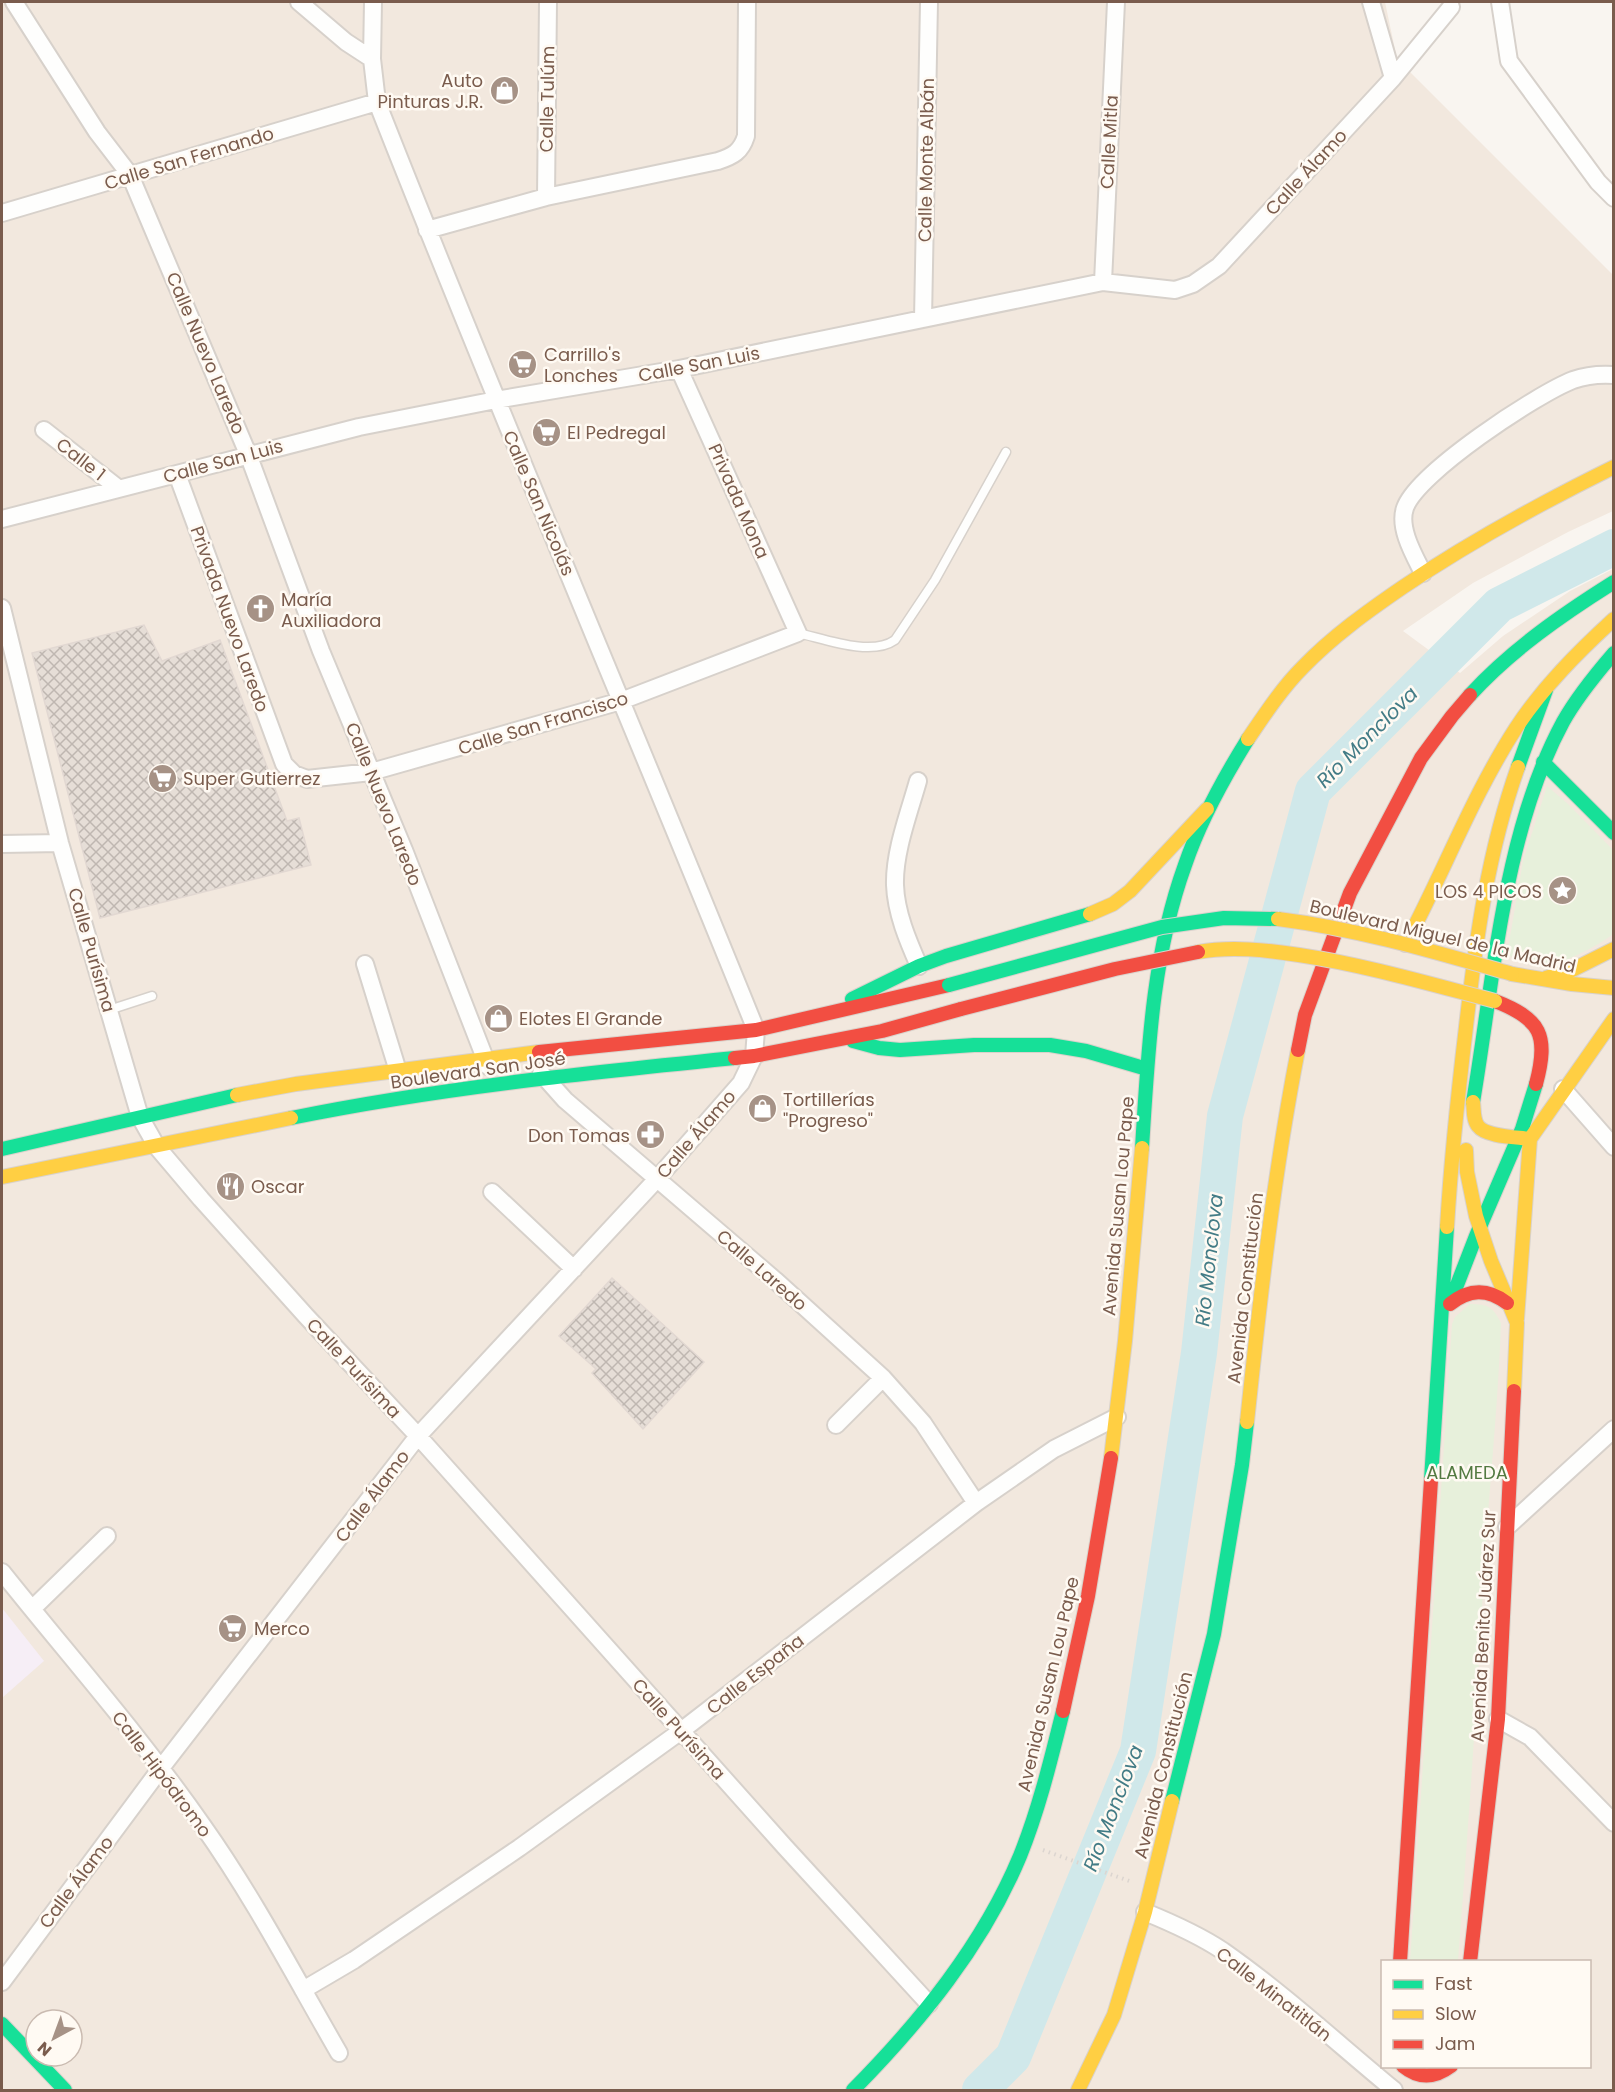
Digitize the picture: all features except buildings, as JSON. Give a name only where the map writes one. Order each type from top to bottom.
[{"type":"main road","name":"Avenida Susan Lou Pape","points":[[854,2091],[881,2063],[929,2004],[958,1966],[990,1917],[1026,1843],[1040,1798],[1072,1673],[1095,1564],[1117,1417],[1129,1307],[1147,1069],[1159,971],[1179,880],[1207,809],[1254,729],[1299,672],[1332,639],[1423,573],[1492,529],[1614,467]]},
{"type":"main road","name":"Avenida Constitución","points":[[1078,2091],[1114,2015],[1145,1911],[1214,1634],[1242,1465],[1262,1279],[1285,1116],[1305,1015],[1350,893],[1386,820],[1421,758],[1452,716],[1484,680],[1534,638],[1614,582]]},
{"type":"main road","points":[[1406,945],[1477,798],[1507,743],[1546,690],[1582,650],[1614,620]]},
{"type":"main road","points":[[1524,1138],[1484,1131],[1477,1122],[1473,1102],[1504,907],[1520,833],[1553,738],[1579,695],[1614,652]]},
{"type":"main road","points":[[1400,1960],[1451,1158],[1465,1033],[1488,875],[1504,810],[1546,690]]},
{"type":"main road","points":[[1543,762],[1614,833]]},
{"type":"main road","points":[[827,1015],[865,991],[919,966],[946,956],[1084,917],[1113,904],[1130,891],[1207,809]]},
{"type":"main road","name":"Boulevard Miguel de la Madrid","points":[[949,985],[1142,930],[1204,920],[1245,918],[1297,922],[1343,929],[1512,974],[1614,988]]},
{"type":"main road","points":[[1542,979],[1572,970],[1614,949]]},
{"type":"main road","name":"Boulevard San José","points":[[2,1177],[157,1147],[301,1115],[543,1078],[754,1056],[844,1039],[1115,969],[1211,950],[1265,950],[1339,961],[1495,1001],[1526,1015],[1539,1032],[1541,1040],[1536,1082],[1524,1138]]},
{"type":"main road","name":"Boulevard San José","points":[[2,1149],[141,1116],[297,1084],[533,1053],[756,1030],[949,985]]},
{"type":"main road","points":[[1441,1324],[1479,1227],[1524,1138],[1563,1089],[1614,1018]]},
{"type":"main road","points":[[844,1039],[879,1048],[900,1050],[974,1045],[1050,1045],[1086,1051],[1147,1069]]},
{"type":"main road","points":[[201,1137],[241,1094],[301,1115]]},
{"type":"main road","name":"Avenida Benito Juárez Sur","points":[[1470,1960],[1498,1719],[1517,1323],[1479,1227],[1467,1176],[1468,1136],[1473,1102]]},
{"type":"main road","points":[[1517,1323],[1524,1138]]},
{"type":"main road","points":[[1450,1304],[1458,1296],[1479,1290],[1499,1296],[1508,1303]]},
{"type":"main road","points":[[2,2024],[65,2091]]},
{"type":"main road","points":[[1396,2068],[1400,2091]]},
{"type":"main road","points":[[1405,2068],[1417,2075],[1427,2077],[1436,2076],[1449,2068]]},
{"type":"main road","points":[[1454,2082],[1457,2068]]},
{"type":"street","name":"Calle Nuevo Laredo","points":[[14,2],[91,123],[130,176],[248,454],[321,651],[404,850],[496,1086]]},
{"type":"street","points":[[299,2],[346,42],[372,59]]},
{"type":"street","name":"Calle San Nicolás","points":[[373,2],[372,59],[377,102],[496,400],[756,1030]]},
{"type":"street","name":"Calle Tulúm","points":[[546,197],[548,2]]},
{"type":"street","points":[[427,230],[546,197],[718,161],[735,154],[746,136],[747,2]]},
{"type":"street","name":"Calle Monte Albán","points":[[924,319],[929,2]]},
{"type":"street","name":"Calle Mitla","points":[[1103,282],[1116,2]]},
{"type":"street","points":[[1371,2],[1393,78]]},
{"type":"street","points":[[1500,2],[1509,61],[1598,182],[1614,198]]},
{"type":"street","name":"Calle Álamo","points":[[1219,266],[1393,78],[1451,7]]},
{"type":"street","name":"Calle San Fernando","points":[[2,213],[377,102]]},
{"type":"street","name":"Calle San Luis","points":[[2,519],[359,427],[496,400],[679,369],[1103,282],[1175,290],[1193,284],[1219,266]]},
{"type":"street","name":"Privada Mona","points":[[679,369],[798,633]]},
{"type":"street","points":[[1423,573],[1413,553],[1403,517],[1406,505],[1420,487],[1463,449],[1504,419],[1548,392],[1586,375],[1614,375]]},
{"type":"street","name":"Calle 1","points":[[44,430],[118,488]]},
{"type":"street","name":"Privada Nuevo Laredo","points":[[177,474],[284,764]]},
{"type":"street","name":"Calle Purísima","points":[[2,608],[60,843],[141,1116],[157,1147],[306,1316],[418,1436],[785,1847],[929,2004]]},
{"type":"street","name":"Calle San Francisco","points":[[284,764],[294,774],[307,779],[371,772],[621,701],[798,633]]},
{"type":"street","points":[[918,781],[903,831],[895,872],[895,886],[905,931],[919,966]]},
{"type":"street","points":[[2,844],[60,843]]},
{"type":"street","points":[[365,964],[398,1071]]},
{"type":"street","name":"Calle Álamo","points":[[2,1982],[161,1768],[418,1436],[656,1180],[735,1090],[748,1071],[754,1056],[756,1030]]},
{"type":"street","name":"Calle Laredo","points":[[533,1053],[543,1078],[565,1100],[775,1280],[883,1378],[923,1423],[976,1503]]},
{"type":"street","points":[[1563,1089],[1614,1148]]},
{"type":"street","points":[[492,1192],[574,1269]]},
{"type":"street","points":[[836,1425],[883,1378]]},
{"type":"street","name":"Calle España","points":[[303,1990],[354,1960],[519,1848],[681,1731],[976,1503],[1054,1449],[1117,1417]]},
{"type":"street","points":[[1506,1528],[1614,1429]]},
{"type":"street","points":[[32,1609],[107,1536]]},
{"type":"street","name":"Calle Hipódromo","points":[[2,1572],[161,1768],[204,1827],[259,1912],[339,2053]]},
{"type":"street","points":[[1498,1719],[1530,1737],[1614,1823]]},
{"type":"street","name":"Calle Minatitlán","points":[[1145,1911],[1221,1950],[1288,2000],[1394,2091]]},
{"type":"lane","points":[[798,633],[858,646],[885,645],[895,640],[935,580],[1006,452]]},
{"type":"lane","points":[[109,1010],[152,996]]},
{"type":"path","points":[[1026,1843],[1151,1889]]},
{"type":"shaded area","points":[[2,2],[1385,2],[1397,59],[1613,275],[1613,511],[1568,532],[1473,583],[1403,631],[1460,673],[1503,636],[1570,591],[1613,569],[1613,2090],[2,2090]]},
{"type":"shaded area","points":[[2,1608],[44,1661],[2,1698]]},
{"type":"green space","points":[[1547,786],[1613,850],[1613,934],[1579,954],[1558,963],[1542,966],[1523,962],[1507,954],[1523,861]]},
{"type":"green space","name":"ALAMEDA","points":[[1470,1304],[1481,1305],[1495,1313],[1501,1323],[1472,1767],[1458,1960],[1410,1960],[1452,1324],[1455,1317]]},
{"type":"waterway","name":"Río Monclova","points":[[980,2090],[1013,2057],[1138,1751],[1199,1353],[1225,1116],[1313,791],[1499,605],[1614,547]]},
{"type":"traffic: fast","points":[[1470,695],[1520,648],[1614,582]]},
{"type":"traffic: fast","points":[[1473,1102],[1503,907],[1527,811],[1543,765],[1563,722],[1587,686],[1614,653]]},
{"type":"traffic: fast","points":[[1518,767],[1546,690]]},
{"type":"traffic: fast","points":[[1142,1148],[1153,1005],[1158,969],[1174,899],[1205,816],[1248,739]]},
{"type":"traffic: fast","points":[[1543,762],[1614,833]]},
{"type":"traffic: fast","points":[[852,999],[919,966],[946,956],[1090,914]]},
{"type":"traffic: fast","points":[[949,985],[1162,927],[1224,918],[1278,919]]},
{"type":"traffic: fast","points":[[853,1041],[879,1048],[900,1050],[974,1045],[1050,1045],[1086,1051],[1147,1069]]},
{"type":"traffic: fast","points":[[291,1118],[457,1090],[735,1058]]},
{"type":"traffic: fast","points":[[1450,1303],[1522,1129],[1536,1084]]},
{"type":"traffic: fast","points":[[2,1149],[237,1095]]},
{"type":"traffic: fast","points":[[1431,1480],[1447,1227]]},
{"type":"traffic: fast","points":[[1172,1801],[1214,1634],[1247,1422]]},
{"type":"traffic: fast","points":[[853,2090],[926,2010],[988,1921],[1027,1838],[1063,1711]]},
{"type":"traffic: fast","points":[[2,2024],[65,2090]]},
{"type":"traffic: slow","points":[[1248,739],[1295,675],[1326,645],[1364,615],[1480,538],[1614,467]]},
{"type":"traffic: slow","points":[[1405,945],[1485,781],[1516,728],[1562,670],[1614,619]]},
{"type":"traffic: slow","points":[[1447,1227],[1470,994],[1484,895],[1499,831],[1518,767]]},
{"type":"traffic: slow","points":[[1090,914],[1113,904],[1130,891],[1207,809]]},
{"type":"traffic: slow","points":[[1278,919],[1367,935],[1512,974]]},
{"type":"traffic: slow","points":[[1546,978],[1572,970],[1614,949]]},
{"type":"traffic: slow","points":[[1198,952],[1261,950],[1324,959],[1373,969],[1495,1001]]},
{"type":"traffic: slow","points":[[1512,974],[1614,988]]},
{"type":"traffic: slow","points":[[1473,1102],[1475,1121],[1482,1130],[1530,1139],[1614,1019]]},
{"type":"traffic: slow","points":[[1247,1422],[1275,1189],[1298,1050]]},
{"type":"traffic: slow","points":[[237,1095],[296,1084],[539,1052]]},
{"type":"traffic: slow","points":[[2,1177],[291,1118]]},
{"type":"traffic: slow","points":[[1517,1319],[1530,1139]]},
{"type":"traffic: slow","points":[[1111,1458],[1125,1341],[1142,1148]]},
{"type":"traffic: slow","points":[[1466,1150],[1467,1172],[1476,1216],[1491,1261],[1517,1323],[1514,1391]]},
{"type":"traffic: slow","points":[[1078,2090],[1114,2015],[1145,1912],[1172,1801]]},
{"type":"traffic: jam","points":[[1298,1050],[1305,1015],[1350,893],[1421,758],[1470,695]]},
{"type":"traffic: jam","points":[[961,1009],[1115,969],[1198,952]]},
{"type":"traffic: jam","points":[[539,1052],[756,1030],[949,985]]},
{"type":"traffic: jam","points":[[1495,1001],[1523,1015],[1538,1031],[1542,1053],[1536,1084]]},
{"type":"traffic: jam","points":[[735,1058],[882,1031],[961,1009]]},
{"type":"traffic: jam","points":[[1450,1304],[1464,1295],[1478,1292],[1500,1298],[1507,1303]]},
{"type":"traffic: jam","points":[[1470,1960],[1498,1719],[1514,1391]]},
{"type":"traffic: jam","points":[[1063,1711],[1088,1596],[1111,1458]]},
{"type":"traffic: jam","points":[[1400,1960],[1431,1480]]},
{"type":"traffic: jam","points":[[1406,2068],[1421,2075],[1433,2075],[1448,2068]]},
{"type":"place","name":"Auto Pinturas J.R.","points":[[504,90]]},
{"type":"place","name":"Carrillo's Lonches","points":[[523,364]]},
{"type":"place","name":"El Pedregal","points":[[546,432]]},
{"type":"place","name":"María Auxiliadora","points":[[260,609]]},
{"type":"place","name":"Super Gutierrez","points":[[162,778]]},
{"type":"place","name":"LOS 4 PICOS","points":[[1563,891]]},
{"type":"place","name":"Elotes El Grande","points":[[498,1018]]},
{"type":"place","name":"Tortillerías \"Progreso\"","points":[[762,1109]]},
{"type":"place","name":"Don Tomas","points":[[651,1135]]},
{"type":"place","name":"Oscar","points":[[230,1186]]},
{"type":"place","name":"Merco","points":[[233,1628]]}]
